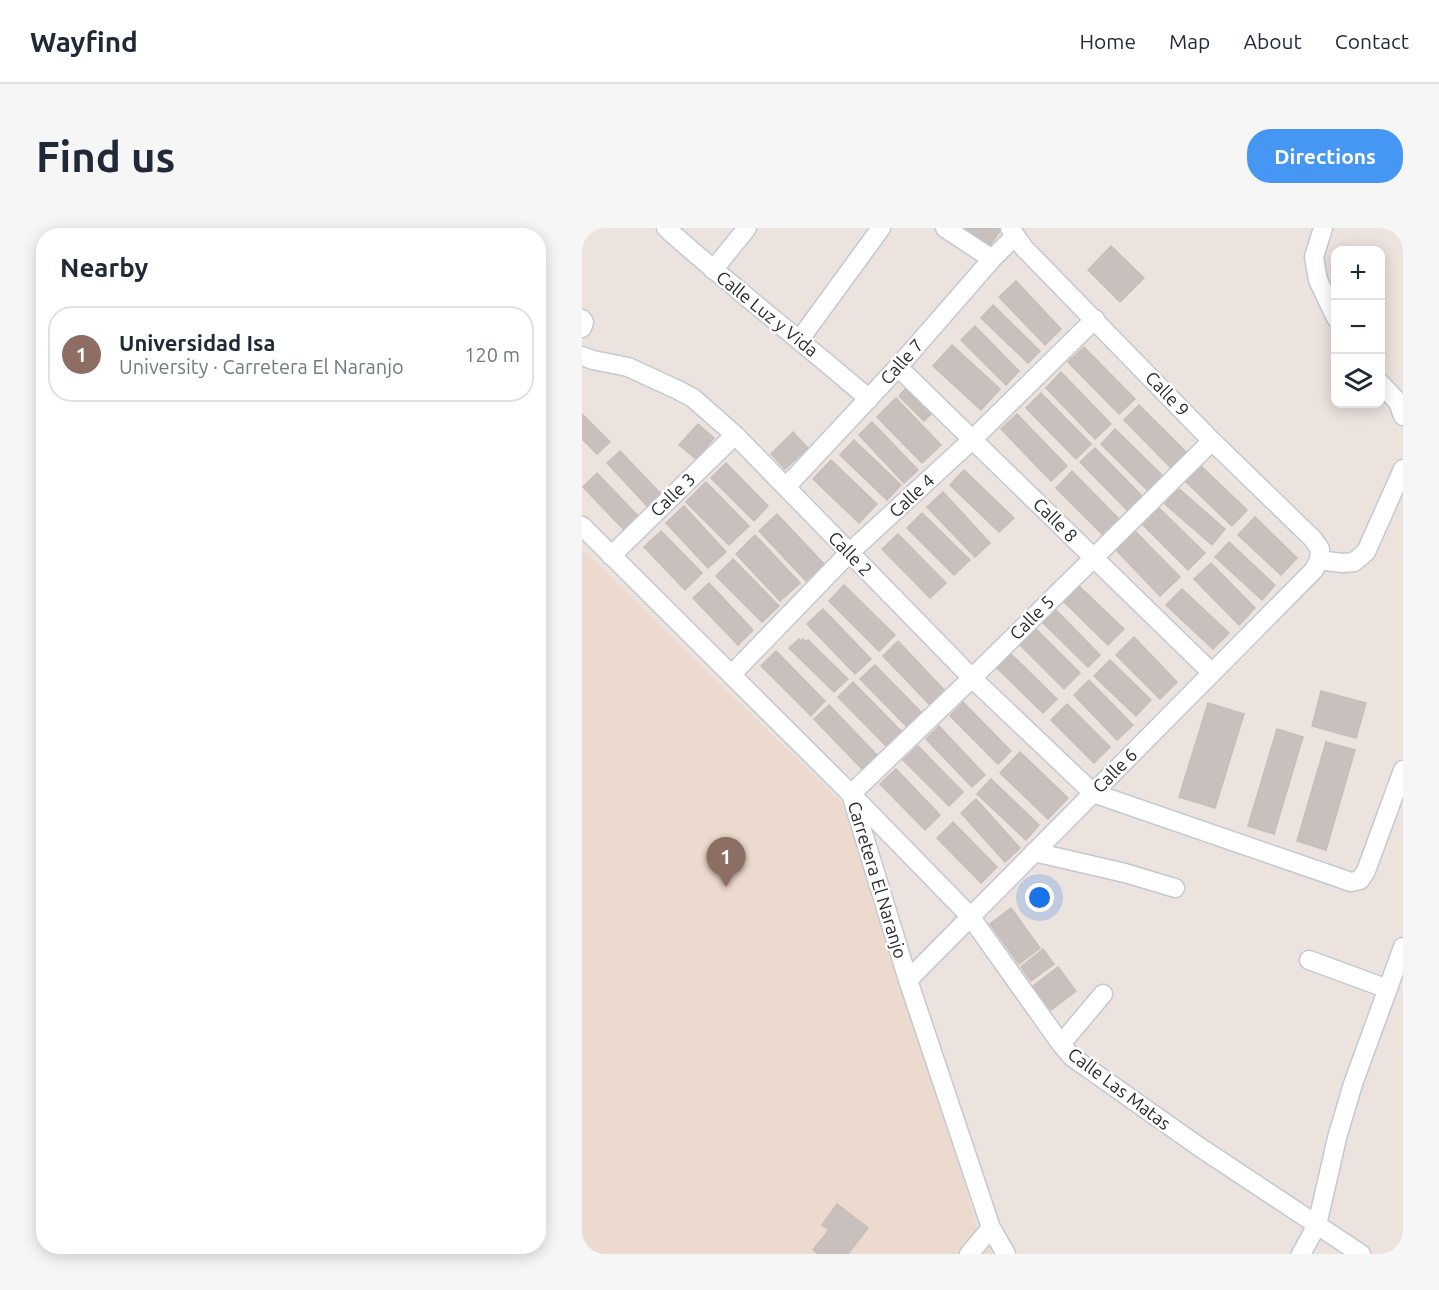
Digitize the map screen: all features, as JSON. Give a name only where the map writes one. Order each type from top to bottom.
[{"type":"street","name":"Calle Luz y Vida","points":[[666,228],[713,270],[800,339],[869,399]]},
{"type":"street","points":[[713,270],[747,228]]},
{"type":"street","points":[[800,339],[881,228]]},
{"type":"street","points":[[945,228],[992,259]]},
{"type":"street","points":[[1323,228],[1314,257],[1317,280],[1331,310]]},
{"type":"street","name":"Calle 7","points":[[786,487],[898,367],[992,259],[1012,232]]},
{"type":"street","name":"Calle 9","points":[[1012,232],[1024,248],[1212,441],[1313,539],[1320,549],[1319,560]]},
{"type":"street","points":[[582,319],[584,322],[582,328]]},
{"type":"street","name":"Calle 4","points":[[731,675],[849,554],[974,439],[1095,319]]},
{"type":"street","name":"Calle 2","points":[[582,356],[628,367],[693,398],[735,435],[972,678],[1093,793]]},
{"type":"street","name":"Calle 8","points":[[898,367],[1212,673]]},
{"type":"street","points":[[1385,389],[1401,407]]},
{"type":"street","name":"Calle 3","points":[[611,556],[735,435]]},
{"type":"street","name":"Calle 5","points":[[851,794],[1212,441]]},
{"type":"street","points":[[1319,560],[1354,562],[1366,552],[1403,469]]},
{"type":"street","name":"Carretera El Naranjo","points":[[582,526],[851,794],[908,980],[991,1228],[1006,1254]]},
{"type":"street","name":"Calle 6","points":[[908,980],[1314,570],[1319,560]]},
{"type":"street","points":[[1093,793],[1351,882],[1360,880],[1366,871],[1403,770]]},
{"type":"street","name":"Calle Las Matas","points":[[851,794],[970,916],[1061,1044],[1082,1065],[1198,1146],[1361,1254]]},
{"type":"street","points":[[1034,852],[1125,873],[1174,888]]},
{"type":"street","points":[[1301,1254],[1317,1225],[1337,1138],[1353,1084],[1403,947]]},
{"type":"street","points":[[1309,960],[1388,989]]},
{"type":"street","points":[[1061,1044],[1102,994]]},
{"type":"street","points":[[969,1254],[991,1228]]},
{"type":"shaded area","points":[[582,549],[842,803],[899,971],[977,1226],[995,1254],[582,1254]]},
{"type":"building","points":[[962,228],[1002,228],[989,247]]},
{"type":"building","points":[[1111,246],[1144,278],[1120,302],[1088,270]]},
{"type":"building","points":[[1016,281],[1061,329],[1045,345],[999,297]]},
{"type":"building","points":[[993,305],[1040,351],[1028,363],[981,318]]},
{"type":"building","points":[[975,326],[1019,371],[1006,385],[961,340]]},
{"type":"building","points":[[952,345],[1000,389],[981,410],[933,366]]},
{"type":"building","points":[[1084,347],[1135,399],[1119,414],[1068,362]]},
{"type":"building","points":[[1061,372],[1111,424],[1095,439],[1046,388]]},
{"type":"building","points":[[908,386],[934,411],[924,421],[899,396]]},
{"type":"building","points":[[1041,393],[1091,444],[1076,459],[1026,408]]},
{"type":"building","points":[[896,398],[941,445],[922,463],[877,417]]},
{"type":"building","points":[[1139,405],[1186,452],[1171,468],[1124,420]]},
{"type":"building","points":[[582,414],[610,442],[597,454],[582,439]]},
{"type":"building","points":[[1017,414],[1067,466],[1051,481],[1001,429]]},
{"type":"building","points":[[872,422],[918,470],[904,483],[859,435]]},
{"type":"building","points":[[698,424],[714,438],[696,459],[679,445]]},
{"type":"building","points":[[1115,429],[1163,476],[1148,491],[1101,444]]},
{"type":"building","points":[[793,432],[808,448],[785,469],[771,454]]},
{"type":"building","points":[[854,440],[901,485],[887,500],[840,455]]},
{"type":"building","points":[[1095,448],[1142,496],[1127,510],[1080,462]]},
{"type":"building","points":[[620,451],[663,496],[650,509],[607,463]]},
{"type":"building","points":[[831,460],[877,504],[859,523],[813,479]]},
{"type":"building","points":[[726,463],[768,506],[754,521],[711,478]]},
{"type":"building","points":[[1200,465],[1247,510],[1232,526],[1185,481]]},
{"type":"building","points":[[964,470],[1014,518],[999,532],[950,485]]},
{"type":"building","points":[[1072,471],[1119,519],[1103,535],[1056,488]]},
{"type":"building","points":[[597,473],[639,517],[625,531],[583,487]]},
{"type":"building","points":[[706,482],[749,526],[729,545],[686,502]]},
{"type":"building","points":[[1178,488],[1225,529],[1212,545],[1165,504]]},
{"type":"building","points":[[943,492],[990,543],[975,557],[927,507]]},
{"type":"building","points":[[684,506],[726,552],[708,568],[666,523]]},
{"type":"building","points":[[1159,508],[1205,553],[1188,570],[1143,525]]},
{"type":"building","points":[[922,513],[970,560],[954,575],[907,528]]},
{"type":"building","points":[[777,514],[824,564],[806,581],[759,531]]},
{"type":"building","points":[[1255,517],[1297,558],[1281,575],[1238,535]]},
{"type":"building","points":[[661,531],[702,573],[685,590],[644,547]]},
{"type":"building","points":[[1135,531],[1180,577],[1160,596],[1116,550]]},
{"type":"building","points":[[898,534],[946,583],[930,598],[882,549]]},
{"type":"building","points":[[755,535],[800,583],[780,601],[736,554]]},
{"type":"building","points":[[1229,542],[1275,585],[1262,600],[1215,557]]},
{"type":"building","points":[[733,559],[779,606],[762,622],[716,576]]},
{"type":"building","points":[[1211,563],[1255,608],[1239,625],[1194,579]]},
{"type":"building","points":[[709,583],[753,630],[738,645],[693,598]]},
{"type":"building","points":[[844,585],[895,635],[879,651],[829,601]]},
{"type":"building","points":[[1079,586],[1124,629],[1108,645],[1064,602]]},
{"type":"building","points":[[1182,589],[1229,633],[1213,649],[1166,605]]},
{"type":"building","points":[[823,609],[871,659],[855,674],[807,624]]},
{"type":"building","points":[[1056,610],[1100,655],[1088,667],[1043,623]]},
{"type":"building","points":[[1036,629],[1080,673],[1064,689],[1020,645]]},
{"type":"building","points":[[1134,637],[1177,682],[1160,699],[1116,655]]},
{"type":"building","points":[[799,639],[806,642],[808,640],[848,679],[834,692],[789,648]]},
{"type":"building","points":[[898,641],[946,692],[931,706],[883,656]]},
{"type":"building","points":[[776,651],[825,701],[811,716],[761,666]]},
{"type":"building","points":[[1011,654],[1057,699],[1043,713],[997,668]]},
{"type":"building","points":[[1110,660],[1151,700],[1136,716],[1094,676]]},
{"type":"building","points":[[875,665],[922,713],[908,728],[860,679]]},
{"type":"building","points":[[1089,680],[1133,725],[1117,740],[1074,695]]},
{"type":"building","points":[[853,682],[902,732],[887,747],[838,697]]},
{"type":"building","points":[[1321,691],[1366,703],[1356,738],[1312,726]]},
{"type":"building","points":[[963,702],[1011,751],[998,764],[950,716]]},
{"type":"building","points":[[1208,703],[1244,714],[1215,808],[1179,797]]},
{"type":"building","points":[[1067,704],[1110,747],[1094,763],[1051,720]]},
{"type":"building","points":[[829,705],[877,755],[862,769],[814,719]]},
{"type":"building","points":[[939,726],[985,775],[972,787],[926,739]]},
{"type":"building","points":[[1277,729],[1303,737],[1274,834],[1248,826]]},
{"type":"building","points":[[1326,742],[1355,750],[1326,850],[1297,841]]},
{"type":"building","points":[[918,746],[963,792],[949,806],[903,760]]},
{"type":"building","points":[[1020,752],[1068,798],[1048,819],[1000,773]]},
{"type":"building","points":[[896,769],[940,815],[925,830],[880,784]]},
{"type":"building","points":[[991,779],[1039,825],[1026,840],[977,794]]},
{"type":"building","points":[[976,799],[1020,848],[1005,862],[961,813]]},
{"type":"building","points":[[953,822],[997,867],[981,883],[937,838]]},
{"type":"building","points":[[1011,908],[1040,948],[1019,964],[990,924]]},
{"type":"building","points":[[1043,949],[1054,964],[1031,981],[1021,967]]},
{"type":"building","points":[[1058,967],[1076,991],[1051,1010],[1033,986]]},
{"type":"building","points":[[837,1204],[868,1228],[848,1254],[818,1254],[813,1250],[829,1230],[822,1225]]},
{"type":"place","name":"Universidad Isa","points":[[726,887]]}]
